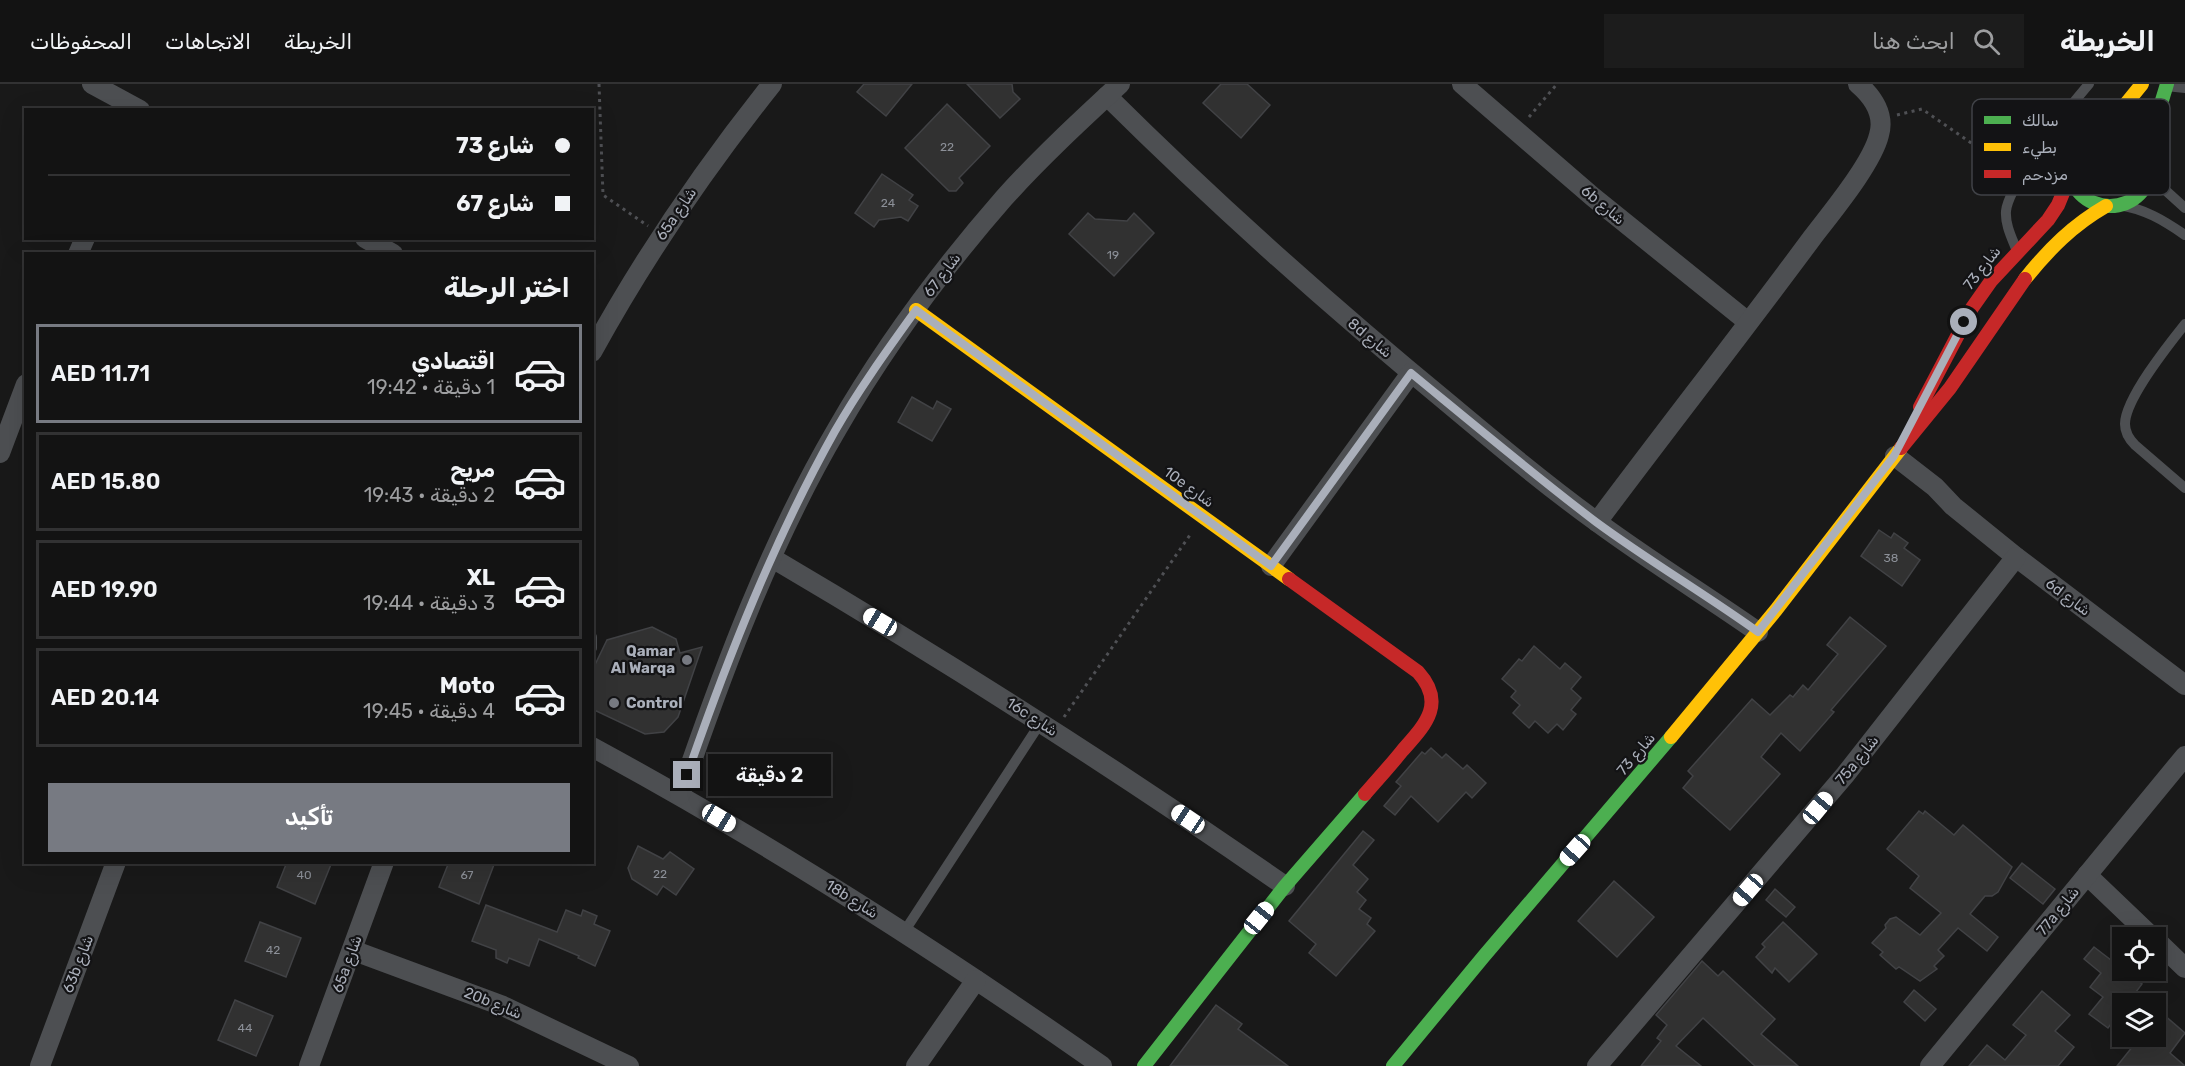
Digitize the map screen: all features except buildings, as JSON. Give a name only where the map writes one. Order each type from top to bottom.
[{"type":"street","points":[[92,84],[136,108]]},
{"type":"street","name":"65a شارع","points":[[594,349],[662,236],[721,150],[772,84]]},
{"type":"street","name":"6b شارع","points":[[1462,84],[1593,197],[1748,322]]},
{"type":"street","points":[[1597,522],[1871,156],[1880,133],[1881,120],[1870,96],[1857,84]]},
{"type":"street","points":[[2132,99],[2142,84]]},
{"type":"street","name":"شارع 67","points":[[680,795],[735,645],[772,558],[802,493],[836,429],[874,368],[958,253],[1004,198],[1054,146],[1114,90]]},
{"type":"street","name":"8d شارع","points":[[1114,90],[1256,239],[1411,373],[1597,522],[1680,581],[1694,597],[1755,637]]},
{"type":"street","name":"شارع 73","points":[[1891,461],[1955,336],[1972,308],[1991,281],[2048,220],[2062,195]]},
{"type":"street","points":[[2080,195],[2092,202],[2112,206],[2131,201],[2138,195]]},
{"type":"street","name":"شارع 73","points":[[1393,1066],[1755,637],[1951,387],[2019,288],[2042,260],[2074,224],[2084,217],[2112,206]]},
{"type":"street","points":[[364,244],[387,252]]},
{"type":"street","name":"10e شارع","points":[[916,310],[1418,672],[1431,688],[1432,709],[1423,728],[1285,886]]},
{"type":"street","points":[[1271,566],[1411,373]]},
{"type":"street","points":[[0,453],[24,389]]},
{"type":"street","name":"6d شارع","points":[[1891,461],[1929,495],[1953,506],[2016,557],[2185,685]]},
{"type":"street","name":"75a شارع","points":[[1597,1066],[1845,775],[2016,557]]},
{"type":"street","name":"16c شارع","points":[[772,558],[1047,726],[1285,886]]},
{"type":"street","name":"18b شارع","points":[[594,748],[680,795],[904,932],[1102,1066]]},
{"type":"street","name":"77a شارع","points":[[1930,1066],[2185,756]]},
{"type":"street","name":"63b شارع","points":[[40,1066],[115,864]]},
{"type":"street","name":"65a شارع","points":[[309,1066],[383,864]]},
{"type":"street","points":[[2087,875],[2141,927]]},
{"type":"street","points":[[1144,1066],[1285,886]]},
{"type":"street","name":"20b شارع","points":[[352,950],[503,1006],[629,1066]]},
{"type":"street","points":[[2166,950],[2184,967]]},
{"type":"street","points":[[916,1066],[976,980]]},
{"type":"lane","points":[[2078,99],[2089,84]]},
{"type":"lane","points":[[2166,85],[2185,88]]},
{"type":"lane","points":[[2170,194],[2185,208]]},
{"type":"lane","points":[[2012,195],[2006,218],[2017,251]]},
{"type":"lane","points":[[2112,206],[2146,211],[2185,235]]},
{"type":"lane","points":[[2185,324],[2163,351],[2143,382],[2125,423],[2129,439],[2185,488]]},
{"type":"lane","points":[[904,932],[1047,726]]},
{"type":"path","points":[[599,84],[603,195],[662,236]]},
{"type":"path","points":[[1517,132],[1557,84]]},
{"type":"path","points":[[1881,120],[1922,109],[1972,143]]},
{"type":"path","points":[[1047,726],[1203,517]]},
{"type":"traffic: fast","points":[[2162,99],[2167,84]]},
{"type":"traffic: fast","points":[[2081,195],[2094,203],[2110,206],[2126,203],[2139,195]]},
{"type":"traffic: fast","points":[[1393,1066],[1671,737]]},
{"type":"traffic: fast","points":[[1144,1066],[1285,886],[1365,794]]},
{"type":"traffic: slow","points":[[2130,99],[2142,84]]},
{"type":"traffic: slow","points":[[2025,279],[2062,238],[2106,206]]},
{"type":"traffic: slow","points":[[916,310],[1289,579]]},
{"type":"traffic: slow","points":[[1671,737],[1776,610],[1901,448]]},
{"type":"traffic: jam","points":[[1920,407],[1972,308],[1991,281],[2048,220],[2062,195]]},
{"type":"traffic: jam","points":[[1901,448],[1950,388],[2025,279]]},
{"type":"traffic: jam","points":[[1289,579],[1418,672],[1431,694],[1429,714],[1418,733],[1365,794]]},
{"type":"place","name":"Qamar Al Warqa","points":[[687,660]]},
{"type":"place","name":"Control","points":[[614,703]]},
{"type":"route","points":[[687,775],[739,636],[802,493],[836,429],[874,368],[916,310],[1271,566],[1411,373],[1519,462],[1597,522],[1680,581],[1699,591],[1758,632],[1888,466],[1964,322]]}]
